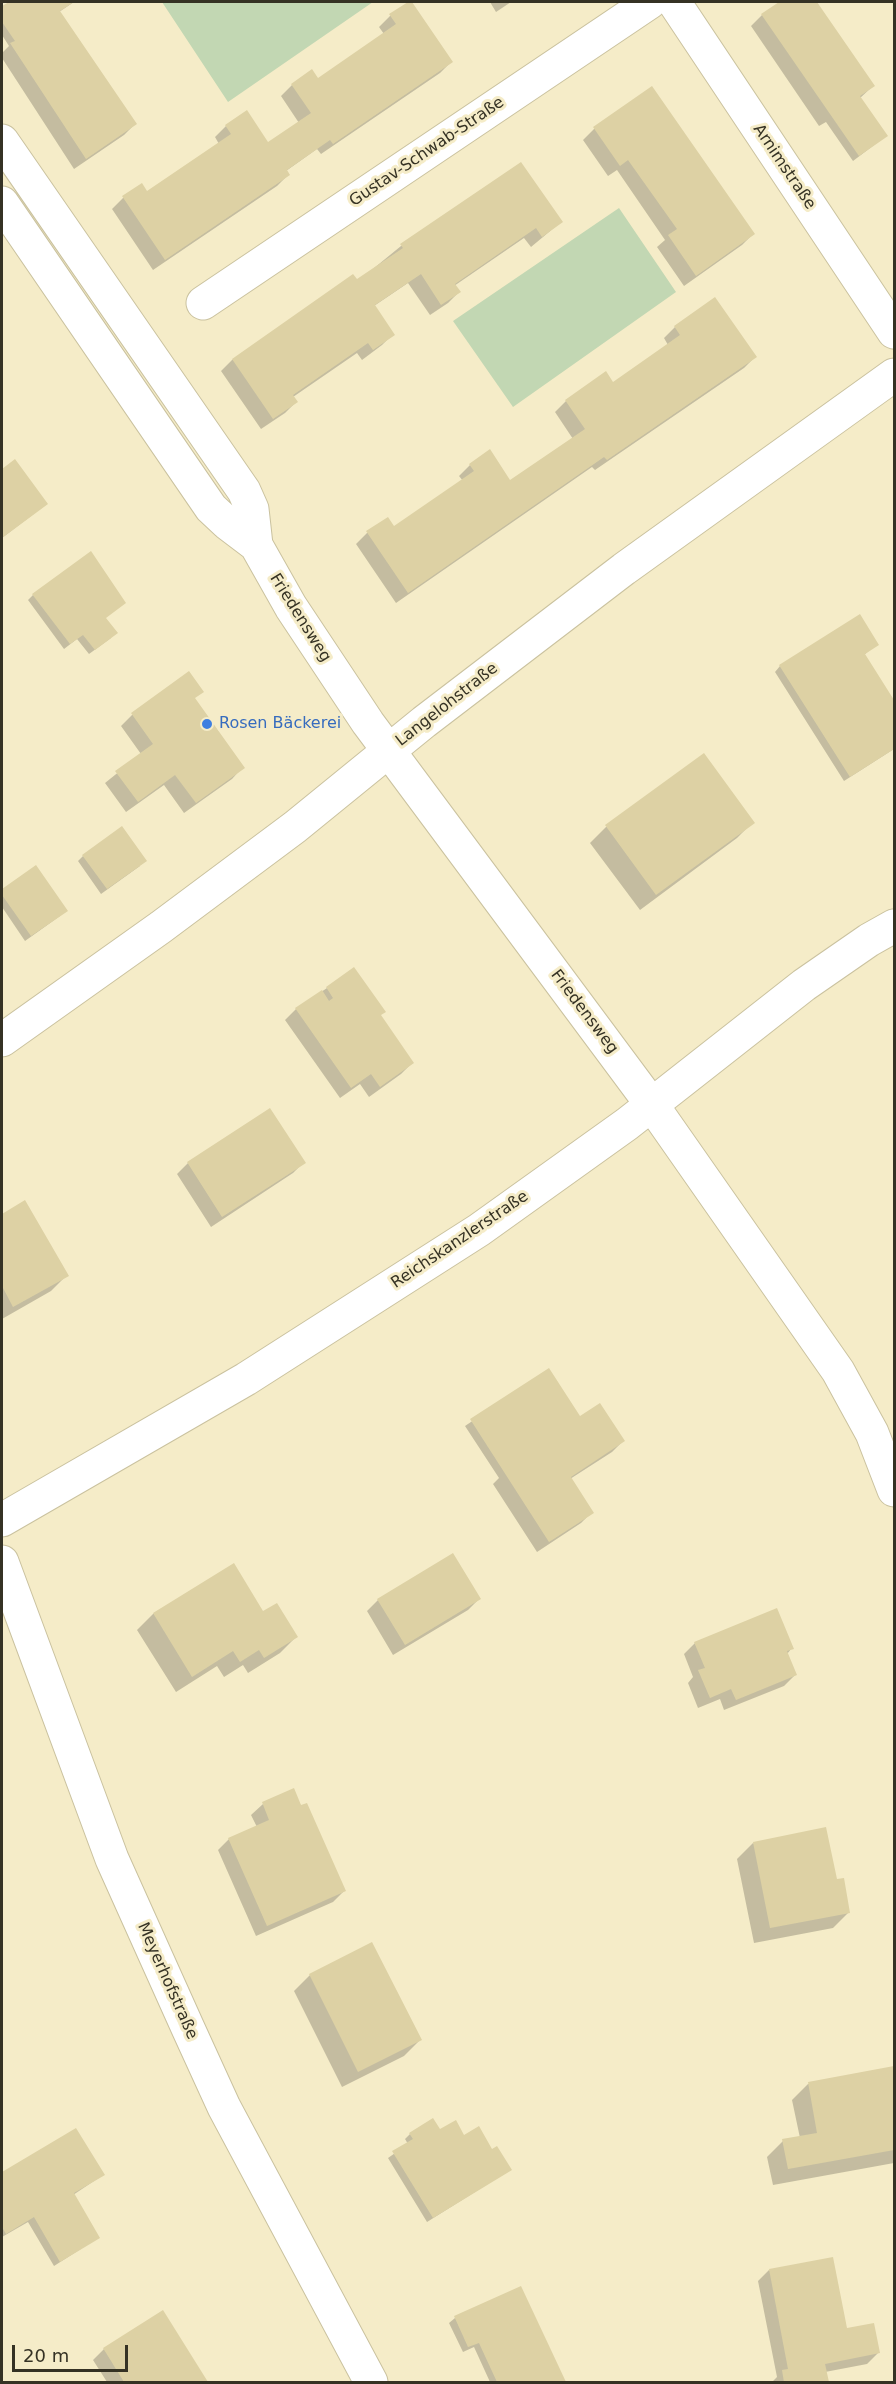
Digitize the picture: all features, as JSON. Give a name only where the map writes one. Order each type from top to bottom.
[{"type":"street","name":"Gustav-Schwab-Straße","points":[[203,303],[650,2]]},
{"type":"street","name":"Arnimstraße","points":[[674,2],[894,332]]},
{"type":"street","name":"Friedensweg","points":[[2,141],[244,491],[252,509],[256,545],[291,607],[388,751],[652,1105],[838,1371],[872,1433],[894,1490]]},
{"type":"street","name":"Friedensweg","points":[[2,203],[212,508],[227,523],[256,545]]},
{"type":"street","name":"Langelohstraße","points":[[2,1040],[161,927],[295,826],[388,751],[624,569],[894,375]]},
{"type":"street","name":"Reichskanzlerstraße","points":[[2,1521],[298,1347],[479,1230],[652,1105],[804,985],[869,940],[894,926]]},
{"type":"street","name":"Meyerhofstraße","points":[[2,1562],[112,1858],[187,2026],[224,2107],[371,2382]]},
{"type":"green space","points":[[162,2],[373,2],[228,102]]},
{"type":"green space","points":[[619,208],[676,292],[513,407],[453,321]]},
{"type":"building","points":[[9,2],[74,2],[60,11],[137,124],[86,159],[10,43],[15,41],[2,22],[2,6]]},
{"type":"building","points":[[408,2],[412,2],[453,62],[333,144],[330,140],[287,170],[290,175],[165,260],[122,196],[142,183],[147,191],[231,134],[225,125],[247,110],[268,142],[311,113],[291,84],[312,69],[318,78],[396,24],[389,14]]},
{"type":"building","points":[[779,2],[817,2],[875,86],[860,96],[888,136],[859,156],[761,14]]},
{"type":"building","points":[[652,86],[755,234],[696,276],[668,235],[677,229],[628,160],[620,166],[593,127]]},
{"type":"building","points":[[521,162],[563,222],[542,237],[536,228],[455,284],[461,292],[441,305],[421,274],[375,305],[395,335],[373,350],[368,343],[293,395],[298,402],[273,419],[232,359],[353,274],[357,279],[403,248],[400,244]]},
{"type":"building","points":[[715,297],[757,357],[607,460],[604,457],[408,593],[366,531],[388,517],[394,526],[474,471],[469,464],[490,449],[510,480],[585,429],[565,400],[606,371],[613,382],[680,335],[674,326]]},
{"type":"building","points":[[15,459],[48,504],[2,538],[2,469]]},
{"type":"building","points":[[91,551],[126,603],[106,618],[118,633],[95,650],[83,635],[70,644],[32,594]]},
{"type":"building","points":[[860,614],[879,645],[865,654],[894,700],[894,749],[850,777],[779,665]]},
{"type":"building","points":[[189,671],[204,692],[195,698],[245,768],[196,803],[175,775],[138,802],[115,771],[153,744],[131,713]]},
{"type":"building","points":[[704,753],[755,823],[656,895],[605,825]]},
{"type":"building","points":[[122,826],[147,861],[107,889],[82,855]]},
{"type":"building","points":[[36,865],[68,911],[31,936],[2,895],[2,889]]},
{"type":"building","points":[[354,967],[386,1012],[381,1015],[414,1063],[380,1087],[371,1074],[351,1088],[295,1008],[322,990],[329,1001],[333,998],[326,987]]},
{"type":"building","points":[[270,1108],[306,1163],[222,1217],[187,1162]]},
{"type":"building","points":[[25,1200],[69,1276],[13,1307],[2,1286],[2,1214]]},
{"type":"building","points":[[549,1368],[580,1416],[600,1403],[625,1441],[571,1477],[594,1513],[549,1542],[470,1419]]},
{"type":"building","points":[[453,1553],[481,1599],[405,1645],[377,1599]]},
{"type":"building","points":[[234,1563],[263,1611],[277,1603],[298,1637],[264,1658],[259,1650],[240,1662],[233,1651],[192,1677],[153,1613]]},
{"type":"building","points":[[777,1608],[794,1649],[787,1651],[797,1675],[736,1700],[731,1689],[710,1698],[698,1670],[705,1668],[694,1642]]},
{"type":"building","points":[[294,1788],[301,1805],[307,1803],[346,1891],[267,1926],[228,1838],[269,1820],[262,1802]]},
{"type":"building","points":[[826,1827],[837,1879],[844,1878],[850,1913],[770,1928],[753,1842]]},
{"type":"building","points":[[372,1942],[422,2040],[358,2072],[309,1974]]},
{"type":"building","points":[[894,2066],[894,2150],[788,2169],[782,2139],[817,2133],[808,2082]]},
{"type":"building","points":[[433,2118],[440,2129],[456,2120],[464,2135],[479,2126],[492,2149],[497,2146],[512,2170],[433,2218],[392,2151],[413,2139],[409,2133]]},
{"type":"building","points":[[76,2128],[105,2175],[74,2193],[100,2238],[60,2262],[34,2217],[6,2234],[2,2227],[2,2172]]},
{"type":"building","points":[[833,2257],[847,2328],[874,2323],[880,2353],[825,2364],[829,2382],[784,2382],[782,2370],[788,2369],[769,2269]]},
{"type":"building","points":[[521,2286],[566,2382],[497,2382],[479,2343],[468,2347],[454,2316]]},
{"type":"building","points":[[163,2310],[208,2382],[124,2382],[103,2348]]},
{"type":"place","name":"Rosen Bäckerei","points":[[207,724]]}]
